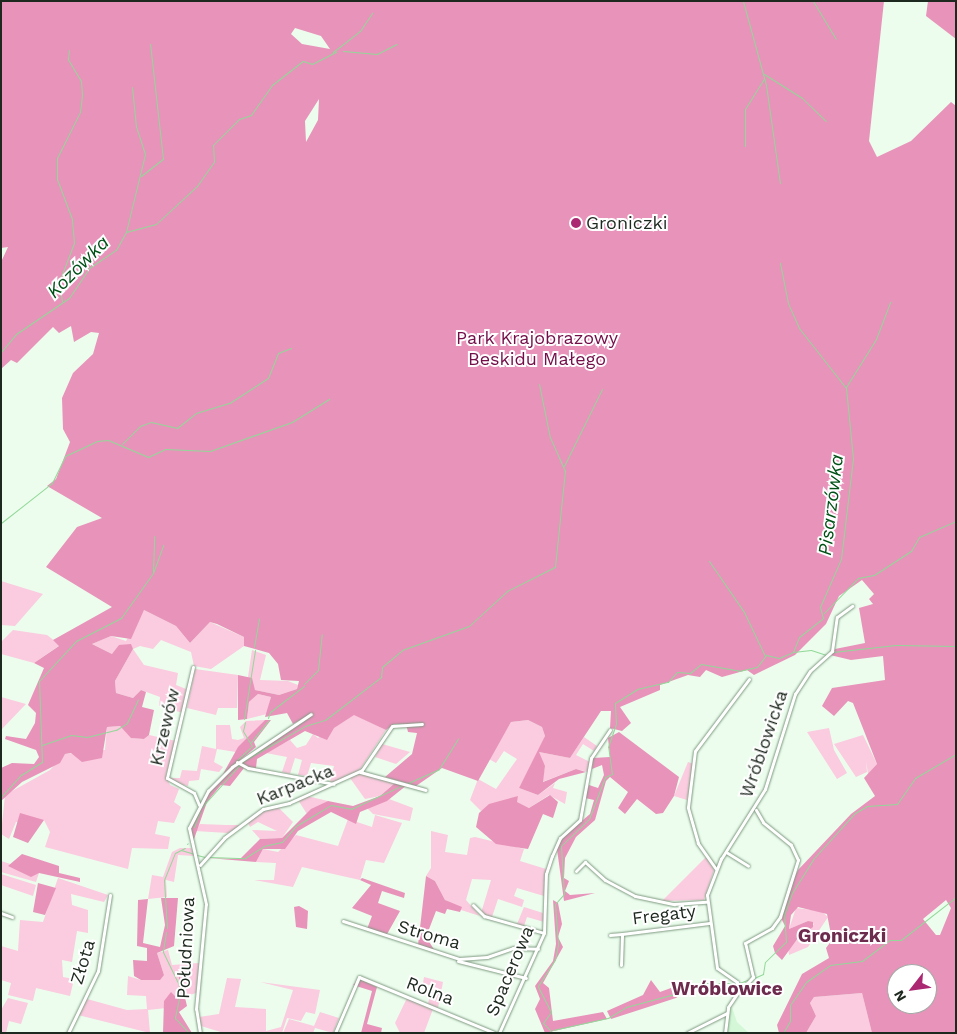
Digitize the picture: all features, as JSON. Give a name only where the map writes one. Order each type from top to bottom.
[{"type":"street","name":"Wróblowicka","points":[[738,992],[737,983],[717,968],[706,902],[716,869],[756,810],[795,694],[810,671],[832,651],[837,617],[852,606]]},
{"type":"street","name":"Krzewów","points":[[193,667],[167,778],[194,793],[199,805]]},
{"type":"street","points":[[716,869],[698,843],[688,807],[694,751],[749,679]]},
{"type":"street","name":"Południowa","points":[[200,1033],[196,1009],[206,904],[199,866],[188,837],[199,805],[237,762],[311,714]]},
{"type":"street","points":[[422,724],[392,726],[360,772],[426,790]]},
{"type":"street","name":"Spacerowa","points":[[497,1033],[526,978],[544,934],[546,874],[558,840],[580,820],[591,758],[610,730]]},
{"type":"street","points":[[237,762],[248,768],[335,784]]},
{"type":"street","name":"Karpacka","points":[[199,866],[224,838],[263,809],[335,784],[360,772]]},
{"type":"street","points":[[725,1033],[726,1013],[738,992],[752,978],[745,943],[776,923],[798,860],[791,844],[763,822],[756,810]]},
{"type":"street","points":[[726,852],[748,866]]},
{"type":"street","points":[[576,871],[585,862],[606,880],[635,896],[674,904],[706,902]]},
{"type":"street","name":"Złota","points":[[68,1033],[98,971],[110,894]]},
{"type":"street","points":[[473,905],[484,916],[544,934]]},
{"type":"street","points":[[1,913],[12,917]]},
{"type":"street","name":"Stroma","points":[[343,921],[459,959],[487,957],[513,948],[538,949]]},
{"type":"street","name":"Fregaty","points":[[610,935],[709,922]]},
{"type":"street","name":"Fregaty","points":[[620,965],[622,934]]},
{"type":"street","points":[[435,954],[526,978]]},
{"type":"street","name":"Rolna","points":[[335,1033],[354,979],[497,1033]]},
{"type":"street","points":[[687,1033],[726,1013]]},
{"type":"shaded area","points":[[1,581],[43,594],[15,626],[1,625]]},
{"type":"shaded area","points":[[144,610],[176,626],[190,643],[210,622],[244,637],[244,646],[211,669],[194,666],[191,652],[161,640],[153,649],[140,646],[112,654],[92,644],[111,636],[126,641]]},
{"type":"shaded area","points":[[13,630],[47,635],[60,645],[34,663],[1,654],[1,642]]},
{"type":"shaded area","points":[[133,649],[144,665],[178,673],[176,685],[186,689],[183,713],[159,706],[160,697],[141,690],[133,698],[116,693],[115,681]]},
{"type":"shaded area","points":[[252,650],[266,655],[260,680],[288,681],[298,685],[297,689],[279,695],[255,690],[248,677]]},
{"type":"shaded area","points":[[195,669],[238,675],[237,708],[218,708],[216,715],[187,708]]},
{"type":"shaded area","points":[[258,694],[271,697],[267,714],[247,719],[249,702]]},
{"type":"shaded area","points":[[1,697],[26,704],[1,730]]},
{"type":"shaded area","points":[[354,714],[386,730],[359,771],[335,783],[330,782],[334,766],[311,763],[307,776],[298,775],[302,760],[295,758],[290,774],[282,772],[287,757],[266,753],[290,740],[297,748],[306,745],[313,734],[318,738]]},
{"type":"shaded area","points":[[265,720],[236,752],[217,749],[214,762],[223,767],[219,772],[201,769],[199,780],[189,781],[188,786],[171,782],[169,778],[180,778],[182,770],[197,771],[202,746],[216,749],[216,725],[230,725],[232,739],[238,740],[244,738],[240,727],[246,721]]},
{"type":"shaded area","points":[[528,720],[542,727],[545,736],[539,752],[570,758],[584,737],[597,746],[594,751],[583,744],[576,755],[590,762],[588,772],[576,769],[542,782],[545,767],[538,753],[519,788],[538,795],[555,783],[553,788],[567,792],[565,804],[549,795],[529,808],[516,802],[518,796],[481,811],[470,800],[478,779],[496,789],[517,759],[504,751],[496,763],[489,759],[511,722]]},
{"type":"shaded area","points":[[120,726],[132,738],[144,739],[149,735],[176,741],[166,775],[170,785],[179,789],[174,802],[181,807],[174,823],[158,821],[155,834],[170,837],[168,849],[132,848],[128,869],[45,847],[50,832],[44,820],[16,822],[9,839],[1,834],[5,795],[50,770],[65,754],[105,750],[107,727]]},
{"type":"shaded area","points":[[829,728],[834,750],[847,773],[837,779],[807,732]]},
{"type":"shaded area","points":[[863,735],[877,764],[868,774],[866,761],[867,772],[856,777],[834,744]]},
{"type":"shaded area","points":[[382,744],[410,752],[396,764],[375,757]]},
{"type":"shaded area","points":[[688,762],[694,764],[687,800],[674,796]]},
{"type":"shaded area","points":[[360,773],[395,783],[380,796],[365,799],[350,778]]},
{"type":"shaded area","points":[[307,796],[328,801],[307,814],[298,800]]},
{"type":"shaded area","points":[[389,799],[413,808],[410,821],[373,814],[367,808]]},
{"type":"shaded area","points":[[278,807],[293,822],[282,838],[260,839],[252,830],[277,831],[258,822],[250,827],[248,823],[261,812]]},
{"type":"shaded area","points":[[375,815],[402,823],[384,863],[366,860],[360,880],[302,867],[293,887],[254,880],[274,880],[276,863],[256,862],[263,849],[278,852],[296,835],[338,846],[348,819],[372,827]]},
{"type":"shaded area","points":[[200,824],[241,825],[228,833],[195,831]]},
{"type":"shaded area","points":[[431,831],[448,835],[445,852],[467,855],[470,838],[475,837],[524,849],[520,861],[546,869],[544,896],[517,888],[514,896],[524,900],[522,907],[498,899],[492,917],[481,913],[491,880],[472,879],[466,900],[480,916],[461,910],[445,900],[435,881],[426,876],[431,868]]},
{"type":"shaded area","points":[[180,848],[191,848],[195,856],[178,855],[174,882],[166,880],[167,897],[148,899],[152,875],[163,877],[172,852]]},
{"type":"shaded area","points":[[706,857],[714,870],[704,900],[662,901]]},
{"type":"shaded area","points":[[1,861],[39,873],[36,882],[1,872]]},
{"type":"shaded area","points":[[1,874],[36,885],[33,896],[1,885]]},
{"type":"shaded area","points":[[58,878],[108,895],[104,902],[71,894],[72,905],[88,910],[88,933],[77,931],[72,962],[62,960],[63,977],[74,979],[70,996],[36,988],[33,1001],[8,995],[11,983],[1,980],[1,946],[18,951],[20,920],[43,922]]},
{"type":"shaded area","points":[[524,907],[543,913],[544,922],[527,917],[524,926],[517,924]]},
{"type":"shaded area","points":[[796,908],[821,911],[828,917],[808,947],[789,955],[788,948],[814,924],[808,921],[789,929]]},
{"type":"shaded area","points":[[168,950],[172,965],[199,963],[196,993],[184,997],[179,973],[177,1001],[164,1001],[166,1008],[148,1010],[150,1033],[78,1015],[87,999],[127,1010],[147,1009],[146,996],[127,995],[128,976],[141,980],[164,975],[157,953]]},
{"type":"shaded area","points":[[424,977],[443,982],[438,1008],[428,1004],[432,986],[423,983]]},
{"type":"shaded area","points":[[227,978],[241,979],[235,1007],[266,1009],[266,1031],[281,1027],[293,990],[260,982],[320,990],[315,1014],[306,1012],[301,1021],[287,1018],[282,1033],[224,1033],[201,1026],[199,1017],[219,1014]]},
{"type":"shaded area","points":[[862,993],[872,1033],[806,1033],[816,1016],[810,1003],[814,997]]},
{"type":"shaded area","points":[[8,998],[28,1003],[21,1024],[9,1021],[6,1033],[1,1033],[1,1010]]},
{"type":"shaded area","points":[[407,998],[433,1009],[424,1033],[400,1033],[395,1023]]},
{"type":"shaded area","points":[[731,1004],[737,1022],[749,1033],[726,1033]]},
{"type":"shaded area","points":[[320,1012],[339,1018],[333,1033],[315,1028],[313,1033],[283,1033],[289,1019],[314,1026]]},
{"type":"green space","name":"Park Krajobrazowy Beskidu Małego","points":[[1,1],[884,1],[869,141],[877,157],[911,141],[951,102],[956,106],[956,1033],[872,1033],[862,993],[814,997],[810,1003],[816,1016],[806,1033],[779,1033],[777,1025],[802,974],[829,958],[826,948],[832,940],[827,914],[798,907],[791,915],[789,929],[808,921],[813,922],[813,927],[798,938],[782,960],[775,953],[773,946],[785,926],[781,918],[786,895],[798,870],[851,814],[875,796],[864,778],[877,764],[853,703],[848,701],[834,716],[822,706],[832,688],[885,680],[883,656],[851,660],[830,655],[835,649],[865,643],[859,608],[873,604],[869,599],[874,594],[862,580],[839,596],[826,624],[795,655],[754,675],[747,670],[722,677],[706,670],[700,677],[688,675],[660,685],[660,690],[620,707],[631,723],[622,731],[610,728],[611,711],[601,711],[570,758],[539,752],[545,766],[543,782],[576,769],[586,772],[559,779],[538,795],[519,788],[545,736],[542,727],[528,720],[511,722],[478,781],[442,768],[416,786],[385,777],[412,754],[417,733],[408,732],[406,724],[394,724],[386,730],[354,715],[334,728],[327,740],[305,731],[257,759],[256,768],[249,767],[240,762],[302,719],[293,724],[287,713],[265,717],[271,697],[258,694],[249,702],[247,719],[238,720],[238,675],[252,678],[255,690],[279,695],[297,689],[299,681],[281,680],[278,664],[269,653],[244,646],[244,637],[217,624],[210,622],[190,643],[176,626],[144,610],[131,639],[111,636],[92,644],[112,654],[119,645],[131,644],[133,649],[115,681],[116,693],[133,698],[141,690],[146,692],[142,707],[154,710],[149,735],[144,739],[131,738],[120,726],[107,727],[102,758],[82,762],[71,753],[65,754],[60,763],[22,782],[1,801],[1,768],[12,763],[34,764],[39,757],[36,750],[5,739],[6,736],[26,739],[35,723],[36,713],[28,705],[44,668],[34,663],[59,646],[53,640],[112,607],[46,567],[77,527],[102,518],[47,486],[56,479],[70,442],[63,429],[62,398],[73,373],[93,354],[99,333],[91,332],[74,342],[71,326],[59,333],[53,327],[17,363],[11,360],[1,369],[1,262],[8,247],[1,248]],"holes":[[[295,28],[321,36],[330,49],[302,44],[291,34]],[[319,99],[318,120],[306,142],[305,121]],[[946,900],[951,908],[940,935],[936,935],[923,919]]]},
{"type":"green space","points":[[928,1],[956,1],[956,39],[926,16]]},
{"type":"green space","points":[[265,720],[271,720],[254,742],[256,747],[223,774],[238,747]]},
{"type":"green space","points":[[619,732],[679,777],[674,796],[663,813],[656,814],[637,799],[625,814],[618,808],[628,792],[610,777],[606,781],[595,820],[576,837],[565,858],[564,878],[569,881],[565,891],[570,895],[595,893],[564,901],[557,849],[563,837],[590,814],[594,800],[585,798],[589,785],[598,788],[604,775],[602,765],[592,769],[593,758],[610,757],[608,738]]},
{"type":"green space","points":[[238,763],[244,768],[230,786],[221,785],[207,802],[193,842],[191,827],[209,791]]},
{"type":"green space","points":[[395,783],[407,785],[387,801],[360,812],[356,824],[331,812],[298,831],[285,849],[263,849],[256,862],[208,858],[240,859],[260,839],[282,838],[311,809],[328,801],[353,806],[380,796]]},
{"type":"green space","points":[[550,795],[558,802],[553,818],[543,814],[528,849],[496,844],[476,827],[479,813],[489,804],[518,796],[517,802],[529,808]]},
{"type":"green space","points":[[20,813],[44,820],[28,843],[13,837]]},
{"type":"green space","points":[[22,854],[59,866],[59,873],[80,878],[80,882],[39,873],[31,877],[8,866]]},
{"type":"green space","points":[[426,876],[435,881],[445,900],[462,907],[460,912],[447,909],[445,914],[436,911],[426,937],[435,951],[418,945]]},
{"type":"green space","points":[[362,878],[405,893],[404,898],[382,891],[378,903],[400,911],[386,936],[367,929],[372,916],[352,908],[371,885],[360,880]]},
{"type":"green space","points":[[38,883],[56,888],[45,915],[33,912]]},
{"type":"green space","points":[[161,898],[178,898],[174,946],[157,953],[164,975],[160,980],[141,980],[134,976],[133,960],[147,961],[147,948],[137,946],[138,900],[148,899],[143,943],[160,947],[165,925]]},
{"type":"green space","points":[[553,900],[558,903],[562,924],[558,937],[563,947],[543,983],[549,988],[553,1021],[603,1012],[607,1019],[545,1033],[535,1009],[540,999],[535,986],[553,961],[556,944]]},
{"type":"green space","points":[[299,906],[308,911],[307,929],[296,927],[294,907]]},
{"type":"green space","points":[[179,973],[187,1006],[179,1012],[192,1033],[163,1033],[164,1001],[171,992],[178,999]]},
{"type":"green space","points":[[359,979],[377,987],[367,1024],[382,1028],[381,1033],[361,1033],[372,991],[353,985]]},
{"type":"green space","points":[[651,980],[660,992],[690,981],[693,986],[676,998],[611,1019],[607,1011],[643,995]]},
{"type":"waterway","points":[[743,1],[766,85],[780,183]]},
{"type":"waterway","points":[[813,1],[836,39]]},
{"type":"waterway","points":[[333,52],[360,31],[372,13]]},
{"type":"waterway","points":[[141,176],[163,159],[150,44]]},
{"type":"waterway","name":"Kozówka","points":[[343,51],[377,54],[397,44]]},
{"type":"waterway","points":[[62,301],[59,282],[74,243],[72,219],[57,179],[57,158],[80,112],[82,95],[81,81],[68,59],[69,50]]},
{"type":"waterway","name":"Kozówka","points":[[1,352],[16,334],[69,298],[89,268],[116,250],[126,232],[156,224],[197,186],[214,162],[213,145],[239,119],[251,115],[272,85],[303,61],[312,64],[336,52]]},
{"type":"waterway","points":[[764,74],[802,98],[826,121]]},
{"type":"waterway","points":[[745,146],[745,109],[764,79]]},
{"type":"waterway","points":[[126,232],[145,154],[136,127],[132,87]]},
{"type":"waterway","name":"Pisarzówka","points":[[553,1033],[543,1023],[551,1012],[538,986],[555,960],[558,944],[555,904],[564,894],[561,846],[589,819],[605,777],[612,774],[608,747],[616,724],[615,703],[637,689],[668,682],[677,672],[690,673],[701,664],[739,671],[757,667],[766,655],[779,658],[793,652],[799,637],[823,618],[820,607],[841,559],[853,459],[846,388],[799,328],[788,303],[780,263]]},
{"type":"waterway","points":[[846,387],[876,339],[890,302]]},
{"type":"waterway","points":[[122,444],[140,426],[151,422],[177,428],[196,413],[231,402],[268,378],[278,353],[291,348]]},
{"type":"waterway","points":[[201,808],[243,761],[305,726],[325,720],[381,677],[382,667],[402,650],[469,626],[507,591],[555,567],[565,471],[550,438],[539,384]]},
{"type":"waterway","points":[[564,466],[602,389]]},
{"type":"waterway","points":[[1,523],[52,483],[65,456],[97,441],[108,440],[148,457],[165,449],[210,451],[292,422],[329,399]]},
{"type":"waterway","points":[[824,613],[858,578],[874,575],[911,551],[919,537],[956,521]]},
{"type":"waterway","points":[[153,572],[154,536]]},
{"type":"waterway","points":[[1,797],[21,775],[42,762],[39,681],[76,641],[121,618],[153,573],[163,545]]},
{"type":"waterway","points":[[709,561],[744,612],[765,656]]},
{"type":"waterway","points":[[254,647],[259,618]]},
{"type":"waterway","points":[[304,684],[318,670],[322,634]]},
{"type":"waterway","points":[[833,652],[896,645],[956,646]]},
{"type":"waterway","points":[[244,719],[255,650]]},
{"type":"waterway","points":[[793,652],[811,650],[826,655]]},
{"type":"waterway","points":[[268,718],[270,712],[304,686]]},
{"type":"waterway","points":[[42,745],[71,735],[87,737],[116,730],[127,723],[138,699]]},
{"type":"waterway","points":[[251,742],[269,720]]},
{"type":"waterway","points":[[237,760],[252,746],[243,731],[245,722]]},
{"type":"waterway","points":[[408,783],[439,769],[458,738]]},
{"type":"waterway","points":[[754,978],[763,974],[765,962],[786,942],[784,915],[792,893],[814,858],[855,813],[867,806],[897,804],[915,778],[956,754]]},
{"type":"waterway","points":[[209,857],[245,858],[264,846],[282,842],[296,826],[331,805],[351,809],[403,785]]},
{"type":"waterway","points":[[194,827],[200,811]]},
{"type":"waterway","points":[[167,928],[164,880],[175,853],[185,848]]},
{"type":"waterway","points":[[181,850],[194,854]]},
{"type":"waterway","points":[[197,855],[205,857]]},
{"type":"waterway","points":[[783,1033],[790,1021],[790,1005],[806,982],[830,965],[862,961],[890,940],[901,940],[956,897]]},
{"type":"waterway","points":[[166,932],[163,952],[181,989],[175,1018],[189,1033]]},
{"type":"waterway","points":[[553,1030],[608,1018],[626,1007],[682,992],[693,983],[739,983],[750,979]]},
{"type":"place","name":"Groniczki","points":[[576,223]]},
{"type":"district","name":"Groniczki","points":[[842,936]]},
{"type":"district","name":"Wróblowice","points":[[727,989]]}]
